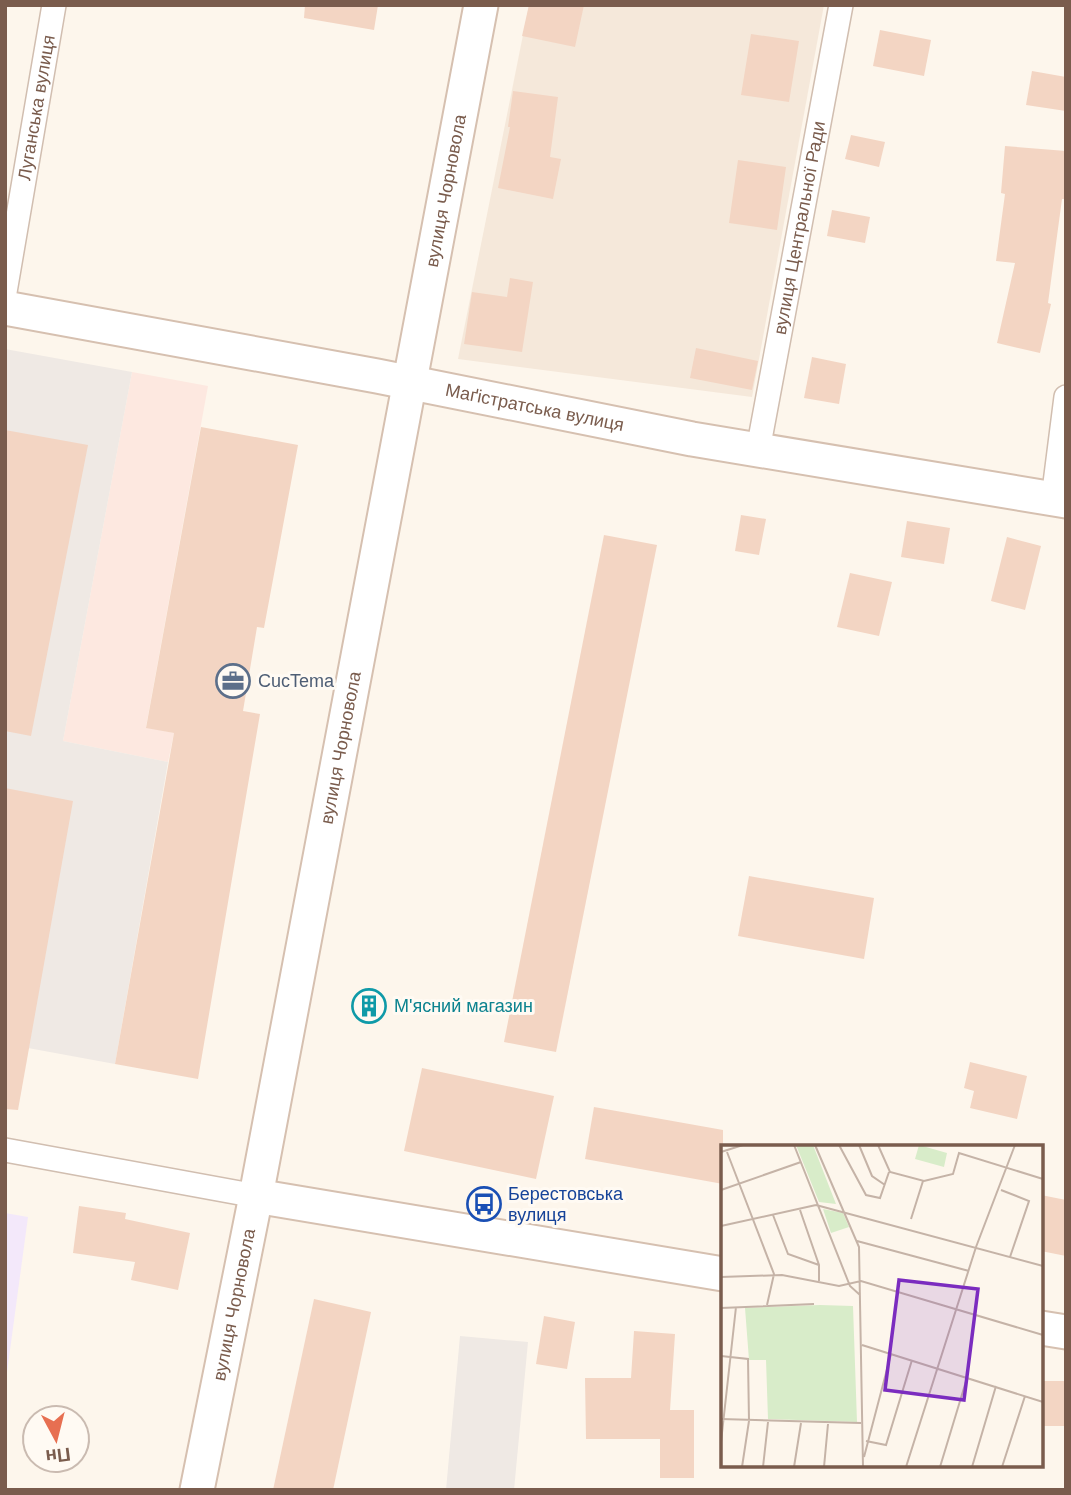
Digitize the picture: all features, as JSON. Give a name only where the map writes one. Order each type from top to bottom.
[{"type":"street","name":"Луганська вулиця","points":[[5,292],[54,5]]},
{"type":"street","name":"вулиця Чорновола","points":[[197,1490],[256,1196],[481,5]]},
{"type":"street","name":"вулиця Центральної Ради","points":[[758,450],[841,5]]},
{"type":"street","name":"Маґістратська вулиця","points":[[5,308],[377,376],[692,439],[1059,500]]},
{"type":"street","points":[[1059,500],[1066,397]]},
{"type":"street","points":[[5,1150],[256,1196],[721,1274]]},
{"type":"street","points":[[1043,1328],[1066,1332]]},
{"type":"shaded area","points":[[529,5],[824,5],[752,397],[458,359]]},
{"type":"shaded area","points":[[5,349],[132,372],[63,741],[168,762],[115,1064],[28,1048],[5,1089]]},
{"type":"shaded area","points":[[132,372],[208,386],[146,727],[174,733],[168,762],[63,741]]},
{"type":"shaded area","points":[[5,1213],[28,1217],[5,1387]]},
{"type":"shaded area","points":[[460,1336],[528,1342],[514,1490],[446,1490]]},
{"type":"building","points":[[305,5],[378,5],[374,30],[304,18]]},
{"type":"building","points":[[529,5],[584,5],[575,47],[522,36]]},
{"type":"building","points":[[880,30],[931,40],[924,76],[873,66]]},
{"type":"building","points":[[751,34],[799,41],[789,102],[741,95]]},
{"type":"building","points":[[1032,71],[1066,77],[1066,111],[1026,105]]},
{"type":"building","points":[[513,91],[558,97],[550,157],[561,159],[553,199],[498,188],[510,127]]},
{"type":"building","points":[[851,135],[885,142],[879,167],[845,159]]},
{"type":"building","points":[[1005,146],[1066,151],[1066,199],[1062,199],[1048,303],[1051,304],[1040,353],[997,343],[1015,263],[996,261],[1005,194],[1001,193]]},
{"type":"building","points":[[738,160],[786,167],[777,230],[729,223]]},
{"type":"building","points":[[832,210],[870,217],[865,243],[827,236]]},
{"type":"building","points":[[510,278],[533,282],[522,352],[464,344],[472,292],[507,297]]},
{"type":"building","points":[[696,348],[758,361],[752,390],[690,378]]},
{"type":"building","points":[[812,357],[846,364],[839,404],[804,398]]},
{"type":"building","points":[[201,427],[298,445],[264,628],[257,627],[243,711],[260,714],[198,1079],[115,1064],[174,733],[146,728]]},
{"type":"building","points":[[5,430],[88,445],[31,736],[5,731]]},
{"type":"building","points":[[741,515],[766,519],[759,555],[735,551]]},
{"type":"building","points":[[907,521],[950,528],[944,564],[901,557]]},
{"type":"building","points":[[604,535],[657,545],[556,1052],[504,1042]]},
{"type":"building","points":[[1007,537],[1041,546],[1025,610],[991,601]]},
{"type":"building","points":[[850,573],[892,582],[879,636],[837,627]]},
{"type":"building","points":[[5,788],[73,801],[18,1110],[5,1109]]},
{"type":"building","points":[[749,876],[874,898],[864,959],[738,936]]},
{"type":"building","points":[[970,1062],[1027,1076],[1017,1119],[970,1108],[974,1091],[964,1088]]},
{"type":"building","points":[[422,1068],[554,1096],[536,1179],[404,1151]]},
{"type":"building","points":[[594,1107],[723,1130],[721,1184],[585,1159]]},
{"type":"building","points":[[1043,1195],[1066,1200],[1066,1256],[1043,1251]]},
{"type":"building","points":[[79,1206],[126,1213],[125,1219],[190,1233],[178,1290],[131,1280],[135,1262],[73,1253]]},
{"type":"building","points":[[314,1299],[371,1312],[333,1490],[273,1490]]},
{"type":"building","points":[[544,1316],[575,1322],[567,1369],[536,1364]]},
{"type":"building","points":[[634,1331],[675,1334],[670,1410],[694,1410],[694,1478],[660,1478],[660,1439],[586,1439],[585,1378],[631,1378]]},
{"type":"building","points":[[1043,1381],[1066,1381],[1066,1426],[1043,1426]]},
{"type":"place","name":"CucTema","points":[[233,681]]},
{"type":"place","name":"М'ясний магазин","points":[[369,1006]]},
{"type":"place","name":"Берестовська вулиця","points":[[484,1204]]}]
